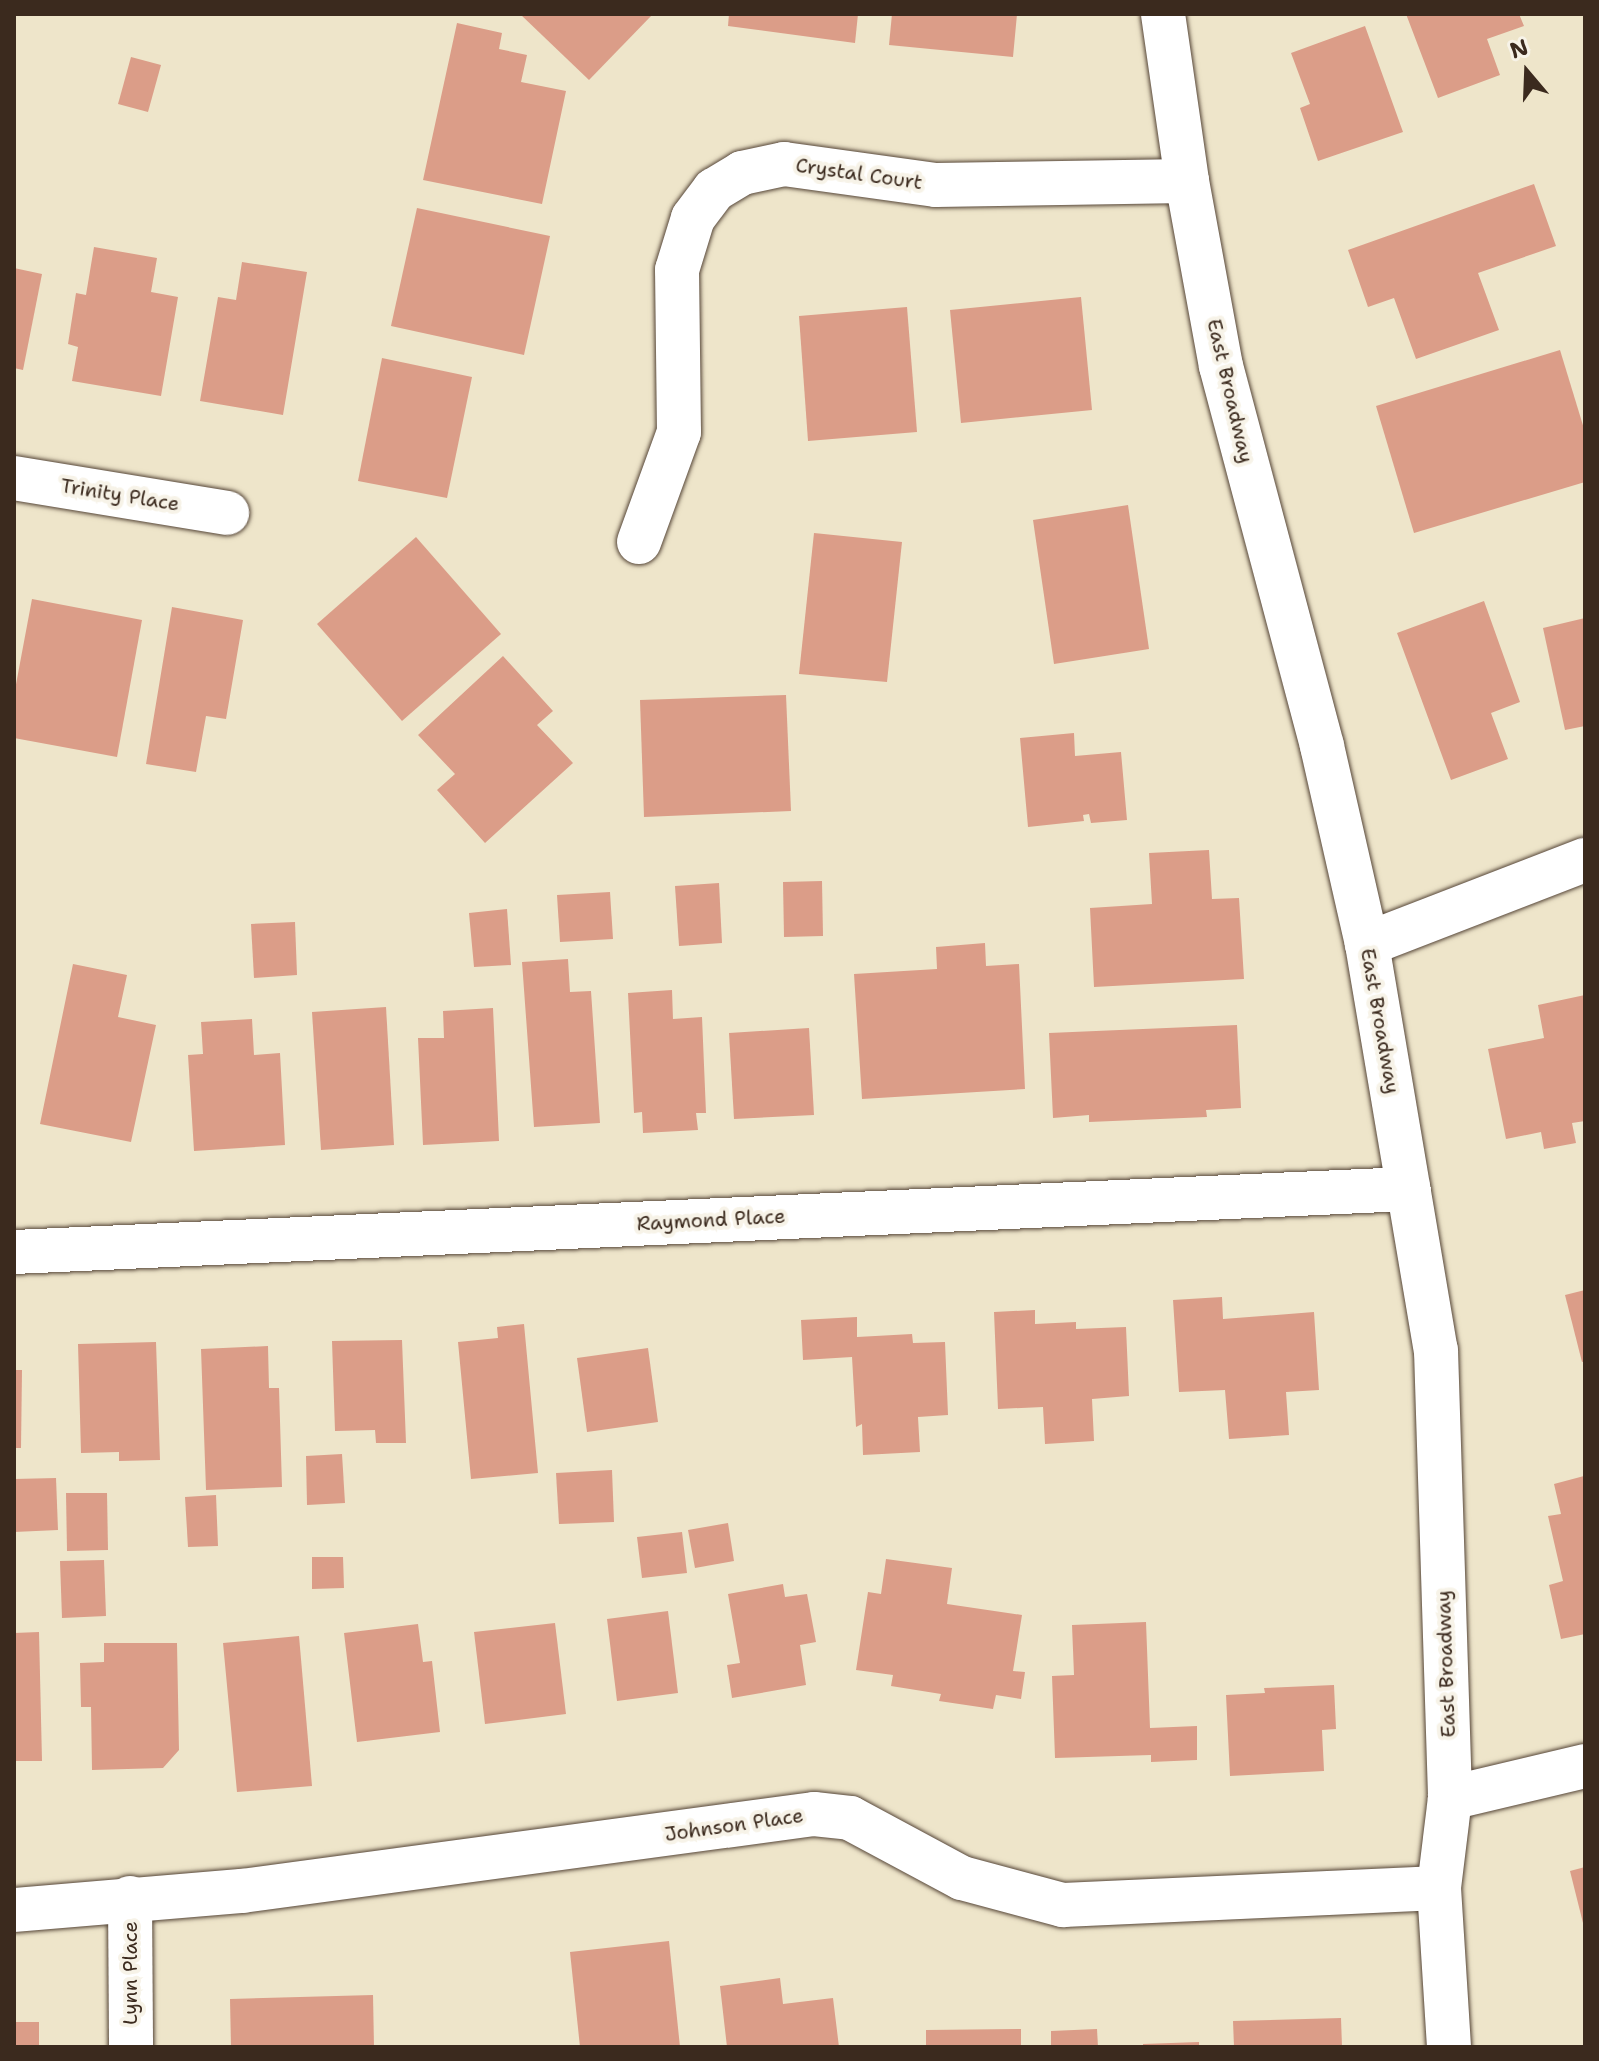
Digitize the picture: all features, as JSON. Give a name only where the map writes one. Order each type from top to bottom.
[{"type":"street","name":"East Broadway","points":[[1163,14],[1187,181],[1221,366],[1322,746],[1367,944],[1436,1350],[1450,1798],[1439,1888],[1449,2047]]},
{"type":"street","name":"Crystal Court","points":[[639,542],[679,432],[677,270],[693,218],[714,190],[742,173],[784,164],[936,185],[1187,181]]},
{"type":"street","name":"Trinity Place","points":[[14,478],[227,513]]},
{"type":"street","points":[[1367,944],[1585,860]]},
{"type":"street","name":"Raymond Place","points":[[14,1252],[1409,1189]]},
{"type":"street","points":[[1450,1798],[1585,1766]]},
{"type":"street","name":"Johnson Place","points":[[14,1910],[242,1891],[814,1814],[850,1818],[962,1878],[1063,1905],[1439,1888]]},
{"type":"street","name":"Lynn Place","points":[[130,1898],[131,2047]]},
{"type":"building","points":[[520,14],[653,14],[589,80]]},
{"type":"building","points":[[729,14],[858,14],[855,43],[728,26]]},
{"type":"building","points":[[892,14],[1017,14],[1013,57],[889,45]]},
{"type":"building","points":[[1406,14],[1519,14],[1524,26],[1487,39],[1500,75],[1438,98]]},
{"type":"building","points":[[457,23],[502,33],[499,49],[527,55],[521,82],[566,91],[542,204],[423,180]]},
{"type":"building","points":[[1365,26],[1403,132],[1318,161],[1300,108],[1310,104],[1291,53]]},
{"type":"building","points":[[131,57],[161,65],[148,112],[118,104]]},
{"type":"building","points":[[1534,184],[1556,246],[1478,273],[1499,330],[1416,359],[1394,298],[1368,307],[1348,250]]},
{"type":"building","points":[[417,208],[550,236],[524,355],[391,326]]},
{"type":"building","points":[[94,247],[157,258],[151,292],[178,297],[161,396],[72,381],[78,347],[68,344],[76,293],[86,295]]},
{"type":"building","points":[[242,262],[307,272],[283,415],[200,401],[218,297],[236,300]]},
{"type":"building","points":[[14,268],[42,274],[23,370],[14,368]]},
{"type":"building","points":[[1081,297],[1092,410],[961,423],[950,310]]},
{"type":"building","points":[[907,307],[917,432],[808,441],[799,316]]},
{"type":"building","points":[[1560,350],[1585,432],[1585,482],[1414,533],[1376,406]]},
{"type":"building","points":[[382,358],[472,377],[447,498],[358,481]]},
{"type":"building","points":[[1128,505],[1149,649],[1054,664],[1033,520]]},
{"type":"building","points":[[814,533],[902,542],[887,682],[799,674]]},
{"type":"building","points":[[416,537],[501,634],[402,721],[317,624]]},
{"type":"building","points":[[32,599],[142,620],[117,757],[14,738],[14,695]]},
{"type":"building","points":[[1484,601],[1520,702],[1491,713],[1508,759],[1451,780],[1397,633]]},
{"type":"building","points":[[172,607],[243,620],[226,719],[206,716],[196,772],[146,764]]},
{"type":"building","points":[[1585,618],[1585,726],[1565,730],[1543,628]]},
{"type":"building","points":[[503,656],[553,711],[537,725],[573,763],[485,843],[437,790],[455,774],[418,735]]},
{"type":"building","points":[[786,695],[791,811],[644,817],[640,700]]},
{"type":"building","points":[[1074,733],[1075,756],[1121,752],[1127,820],[1091,823],[1089,814],[1083,815],[1084,821],[1028,827],[1020,738]]},
{"type":"building","points":[[1209,850],[1212,899],[1239,898],[1244,979],[1094,987],[1090,908],[1152,904],[1149,853]]},
{"type":"building","points":[[822,881],[823,936],[784,937],[783,882]]},
{"type":"building","points":[[719,883],[722,943],[679,946],[675,886]]},
{"type":"building","points":[[610,892],[613,939],[560,942],[557,895]]},
{"type":"building","points":[[507,909],[511,965],[474,967],[469,913]]},
{"type":"building","points":[[295,922],[297,975],[254,978],[251,924]]},
{"type":"building","points":[[985,943],[986,966],[1019,964],[1025,1089],[862,1099],[854,974],[937,969],[936,947]]},
{"type":"building","points":[[568,959],[570,992],[591,991],[600,1123],[534,1127],[522,962]]},
{"type":"building","points":[[73,964],[127,975],[118,1017],[156,1025],[131,1142],[40,1124]]},
{"type":"building","points":[[672,990],[673,1019],[702,1017],[706,1113],[696,1113],[698,1130],[643,1133],[642,1112],[634,1113],[628,993]]},
{"type":"building","points":[[1585,995],[1585,1121],[1572,1123],[1576,1143],[1544,1149],[1541,1132],[1506,1139],[1488,1049],[1544,1038],[1538,1005]]},
{"type":"building","points":[[386,1007],[394,1145],[321,1150],[312,1012]]},
{"type":"building","points":[[493,1008],[499,1141],[423,1145],[418,1038],[444,1038],[443,1011]]},
{"type":"building","points":[[252,1019],[254,1055],[280,1053],[285,1145],[194,1151],[188,1055],[203,1054],[201,1022]]},
{"type":"building","points":[[1237,1025],[1241,1108],[1206,1110],[1207,1117],[1089,1122],[1089,1115],[1053,1118],[1049,1033]]},
{"type":"building","points":[[809,1028],[814,1115],[734,1119],[729,1033]]},
{"type":"building","points":[[1585,1290],[1585,1361],[1582,1362],[1565,1295]]},
{"type":"building","points":[[1222,1297],[1223,1319],[1314,1312],[1319,1390],[1286,1392],[1289,1435],[1229,1439],[1225,1390],[1179,1392],[1173,1300]]},
{"type":"building","points":[[1035,1310],[1035,1324],[1076,1322],[1076,1329],[1126,1327],[1129,1396],[1092,1399],[1094,1441],[1045,1444],[1043,1407],[998,1409],[994,1312]]},
{"type":"building","points":[[857,1317],[857,1337],[912,1334],[913,1343],[945,1342],[948,1415],[918,1417],[920,1452],[863,1455],[862,1424],[856,1427],[852,1357],[803,1360],[801,1320]]},
{"type":"building","points":[[524,1324],[538,1473],[471,1479],[458,1342],[498,1338],[497,1327]]},
{"type":"building","points":[[402,1340],[406,1443],[376,1443],[375,1430],[335,1431],[332,1341]]},
{"type":"building","points":[[156,1342],[160,1460],[119,1461],[119,1452],[81,1453],[78,1344]]},
{"type":"building","points":[[268,1346],[269,1388],[279,1388],[282,1487],[206,1490],[201,1349]]},
{"type":"building","points":[[648,1348],[658,1422],[587,1432],[577,1358]]},
{"type":"building","points":[[14,1370],[22,1370],[21,1448],[14,1448]]},
{"type":"building","points":[[342,1454],[345,1503],[307,1505],[306,1456]]},
{"type":"building","points":[[612,1470],[614,1522],[559,1524],[556,1473]]},
{"type":"building","points":[[1584,1476],[1585,1634],[1561,1639],[1549,1585],[1563,1581],[1548,1516],[1561,1514],[1554,1484]]},
{"type":"building","points":[[56,1478],[58,1530],[14,1532],[14,1479]]},
{"type":"building","points":[[66,1493],[107,1493],[108,1550],[67,1551]]},
{"type":"building","points":[[216,1495],[218,1546],[188,1547],[185,1497]]},
{"type":"building","points":[[728,1523],[734,1561],[695,1568],[688,1530]]},
{"type":"building","points":[[682,1532],[687,1573],[642,1578],[637,1537]]},
{"type":"building","points":[[312,1557],[343,1557],[344,1588],[312,1589]]},
{"type":"building","points":[[886,1559],[952,1568],[947,1604],[1022,1615],[1013,1671],[1025,1672],[1021,1699],[996,1695],[993,1709],[939,1701],[941,1694],[891,1686],[893,1675],[856,1670],[868,1592],[881,1594]]},
{"type":"building","points":[[104,1560],[106,1616],[62,1618],[60,1561]]},
{"type":"building","points":[[783,1584],[785,1597],[807,1594],[816,1642],[800,1645],[806,1685],[732,1698],[727,1665],[740,1663],[728,1594]]},
{"type":"building","points":[[668,1611],[678,1693],[617,1701],[607,1619]]},
{"type":"building","points":[[1146,1622],[1150,1728],[1197,1726],[1197,1760],[1151,1762],[1151,1755],[1055,1758],[1052,1676],[1074,1675],[1072,1625]]},
{"type":"building","points":[[555,1623],[566,1714],[485,1724],[474,1632]]},
{"type":"building","points":[[418,1624],[423,1662],[432,1661],[440,1732],[357,1742],[344,1633]]},
{"type":"building","points":[[39,1632],[42,1761],[14,1761],[14,1633]]},
{"type":"building","points":[[299,1636],[312,1786],[237,1792],[223,1643]]},
{"type":"building","points":[[104,1643],[177,1643],[179,1750],[163,1768],[92,1770],[91,1707],[81,1707],[80,1663],[104,1662]]},
{"type":"building","points":[[1334,1685],[1336,1729],[1322,1730],[1324,1771],[1230,1776],[1226,1695],[1265,1693],[1264,1688]]},
{"type":"building","points":[[1585,1867],[1585,1927],[1584,1927],[1570,1871]]},
{"type":"building","points":[[669,1941],[680,2047],[580,2047],[570,1952]]},
{"type":"building","points":[[780,1978],[783,2004],[833,1998],[839,2047],[727,2047],[720,1986]]},
{"type":"building","points":[[373,1995],[374,2047],[231,2047],[230,1999]]},
{"type":"building","points":[[1341,2018],[1342,2047],[1234,2047],[1233,2021]]},
{"type":"building","points":[[14,2022],[39,2022],[39,2047],[14,2047]]},
{"type":"building","points":[[1021,2029],[1021,2047],[926,2047],[926,2030]]},
{"type":"building","points":[[1097,2029],[1098,2047],[1051,2047],[1051,2031]]},
{"type":"building","points":[[1199,2042],[1199,2047],[1143,2047],[1143,2044]]}]
